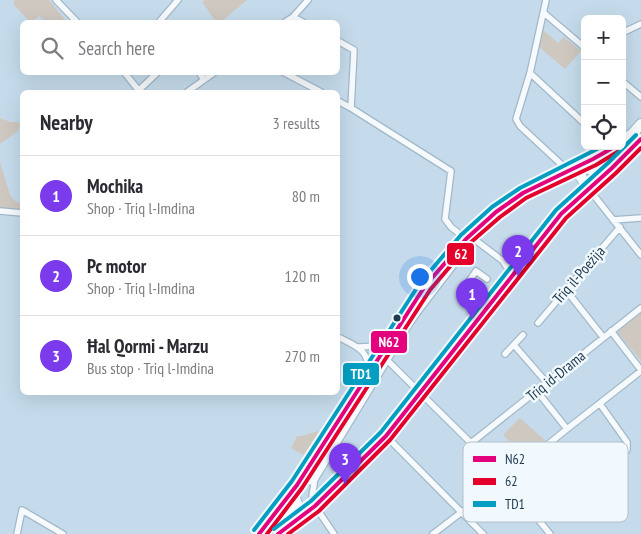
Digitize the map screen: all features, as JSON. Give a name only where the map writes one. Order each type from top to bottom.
[{"type":"highway","points":[[626,139],[641,124]]},
{"type":"highway","points":[[278,534],[315,506],[386,436],[561,214],[603,177],[641,139]]},
{"type":"highway","points":[[259,534],[298,482],[425,286],[483,223],[496,212],[523,193],[566,169],[594,159],[609,150]]},
{"type":"highway","points":[[594,159],[591,166],[593,172],[603,177]]},
{"type":"highway","points":[[566,169],[576,173],[583,180],[586,191]]},
{"type":"highway","points":[[423,305],[425,286]]},
{"type":"highway","points":[[298,482],[294,494],[297,505],[302,509],[315,506]]},
{"type":"highway","points":[[281,506],[287,507],[295,515],[290,524]]},
{"type":"street","points":[[56,0],[75,20]]},
{"type":"street","points":[[160,20],[178,0]]},
{"type":"street","points":[[288,20],[308,0]]},
{"type":"street","points":[[546,0],[530,73],[516,119],[520,126],[566,169]]},
{"type":"street","points":[[544,14],[581,45]]},
{"type":"street","points":[[163,16],[166,20]]},
{"type":"street","points":[[292,17],[299,20]]},
{"type":"street","points":[[626,31],[641,24]]},
{"type":"street","points":[[340,42],[354,50],[351,108]]},
{"type":"street","points":[[530,73],[581,120]]},
{"type":"street","points":[[126,75],[138,90]]},
{"type":"street","points":[[141,90],[155,75]]},
{"type":"street","points":[[201,75],[204,80]]},
{"type":"street","points":[[191,90],[210,75]]},
{"type":"street","points":[[289,75],[317,90]]},
{"type":"street","points":[[626,84],[641,97]]},
{"type":"street","points":[[340,102],[451,171],[445,219],[451,227],[503,261],[514,274]]},
{"type":"street","points":[[586,191],[620,227],[641,255]]},
{"type":"street","points":[[0,210],[20,212]]},
{"type":"street","points":[[613,220],[641,218]]},
{"type":"street","name":"Triq il-Poeżija","points":[[538,323],[620,227]]},
{"type":"street","points":[[334,534],[315,506],[312,497],[314,481],[387,360],[470,239]]},
{"type":"street","points":[[487,279],[476,271],[469,281],[493,300]]},
{"type":"street","points":[[566,290],[604,337]]},
{"type":"street","name":"Triq id-Drama","points":[[472,442],[641,308]]},
{"type":"street","points":[[611,331],[640,372],[641,380]]},
{"type":"street","points":[[505,354],[523,335]]},
{"type":"street","points":[[358,347],[375,346],[392,336]]},
{"type":"street","points":[[340,338],[358,347],[366,357],[368,362],[363,383]]},
{"type":"street","points":[[514,345],[547,383]]},
{"type":"street","points":[[387,360],[470,442]]},
{"type":"street","points":[[551,442],[640,372]]},
{"type":"street","points":[[537,391],[567,429]]},
{"type":"street","points":[[600,404],[627,442]]},
{"type":"street","points":[[386,436],[462,513],[433,534]]},
{"type":"street","points":[[298,482],[314,481]]},
{"type":"street","points":[[17,534],[22,510],[63,534]]},
{"type":"street","points":[[471,522],[483,534]]},
{"type":"street","points":[[540,522],[550,534]]},
{"type":"shaded area","points":[[49,0],[65,20],[43,20],[39,16],[34,20],[28,20],[14,5],[14,1]]},
{"type":"shaded area","points":[[205,0],[247,0],[223,20],[215,20],[202,2]]},
{"type":"shaded area","points":[[543,30],[558,43],[564,37],[581,51],[565,69],[539,47]]},
{"type":"shaded area","points":[[0,118],[20,124],[18,131],[0,144]]},
{"type":"shaded area","points":[[641,131],[641,134],[629,148],[601,171],[597,171],[594,167],[598,161],[618,150],[626,150],[626,143]]},
{"type":"shaded area","points":[[0,162],[10,195],[16,202],[20,203],[20,211],[0,209]]},
{"type":"shaded area","points":[[641,313],[641,361],[617,332]]},
{"type":"shaded area","points":[[351,410],[314,475],[312,475],[310,473]]},
{"type":"shaded area","points":[[520,418],[547,442],[510,442],[503,435]]},
{"type":"shaded area","points":[[328,428],[315,448],[309,447],[307,451],[310,456],[309,458],[291,448],[297,436]]},
{"type":"shaded area","points":[[281,512],[290,513],[288,523],[272,534],[265,534]]},
{"type":"transit line","name":"TD1","points":[[274,529],[311,501],[381,432],[556,210],[636,135]]},
{"type":"transit line","name":"N62","points":[[278,534],[315,506],[386,436],[561,214],[641,139]]},
{"type":"transit line","name":"62","points":[[288,534],[319,511],[390,440],[566,218],[641,148]]},
{"type":"transit line","name":"TD1","points":[[254,530],[292,481],[420,283],[461,235],[492,207],[520,188],[595,150]]},
{"type":"transit line","name":"N62","points":[[259,534],[297,485],[425,286],[466,239],[496,212],[523,193],[609,150]]},
{"type":"transit line","name":"62","points":[[267,534],[302,488],[430,290],[470,243],[526,198],[596,165],[619,151]]},
{"type":"place","name":"Pc motor","points":[[518,276]]},
{"type":"place","name":"Mochika","points":[[472,319]]},
{"type":"place","name":"Ħal Qormi - Marzu","points":[[345,484]]}]
